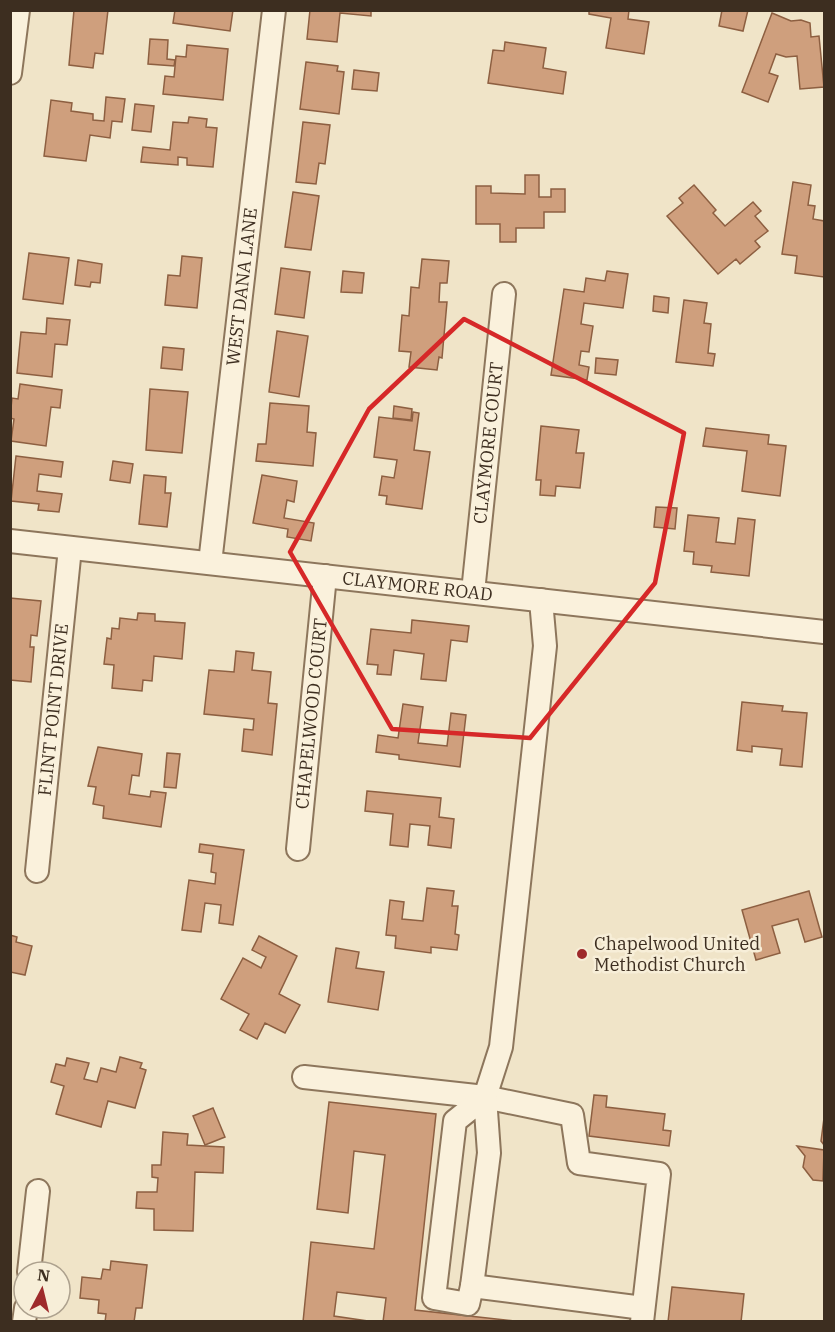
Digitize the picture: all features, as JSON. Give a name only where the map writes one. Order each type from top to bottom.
[{"type":"street","points":[[10,74],[18,10]]},
{"type":"street","name":"WEST DANA LANE","points":[[210,563],[274,10]]},
{"type":"street","name":"CLAYMORE COURT","points":[[473,592],[504,294]]},
{"type":"street","name":"CLAYMORE ROAD","points":[[10,541],[825,632]]},
{"type":"street","name":"FLINT POINT DRIVE","points":[[36,871],[70,548]]},
{"type":"street","name":"CHAPELWOOD COURT","points":[[298,849],[325,576]]},
{"type":"street","points":[[485,1097],[455,1120],[434,1298],[468,1304],[489,1153],[485,1097],[501,1047],[545,646],[541,600]]},
{"type":"street","points":[[303,1077],[485,1097],[572,1115],[579,1163],[659,1174],[642,1315],[472,1286]]},
{"type":"street","points":[[30,1260],[38,1191]]},
{"type":"highlighted area","points":[[464,319],[684,433],[655,583],[530,738],[392,729],[290,552],[369,409]]},
{"type":"building","points":[[74,10],[108,10],[103,54],[95,53],[93,68],[69,65]]},
{"type":"building","points":[[175,10],[233,10],[230,31],[173,23]]},
{"type":"building","points":[[310,10],[371,10],[371,16],[340,13],[337,42],[307,39]]},
{"type":"building","points":[[589,10],[629,10],[628,19],[649,22],[644,54],[606,48],[611,18],[589,14]]},
{"type":"building","points":[[722,10],[748,10],[743,31],[719,26]]},
{"type":"building","points":[[772,13],[791,21],[801,20],[810,23],[811,37],[819,36],[824,87],[800,89],[797,56],[786,57],[776,54],[769,73],[778,76],[768,102],[742,92]]},
{"type":"building","points":[[150,39],[168,40],[167,59],[175,60],[174,66],[148,64]]},
{"type":"building","points":[[505,42],[546,48],[543,68],[566,72],[563,94],[488,83],[493,50],[504,51]]},
{"type":"building","points":[[187,45],[228,49],[223,100],[163,94],[165,76],[174,77],[176,56],[186,57]]},
{"type":"building","points":[[306,62],[338,66],[337,71],[344,72],[339,114],[300,109]]},
{"type":"building","points":[[354,70],[379,73],[377,91],[352,89]]},
{"type":"building","points":[[106,97],[125,99],[122,122],[112,121],[110,138],[90,135],[86,161],[44,156],[51,100],[72,103],[71,111],[93,114],[93,120],[104,121]]},
{"type":"building","points":[[135,104],[154,106],[151,132],[132,130]]},
{"type":"building","points":[[189,117],[207,119],[206,127],[217,128],[213,167],[187,165],[187,158],[178,157],[178,165],[141,162],[143,147],[170,150],[173,122],[188,123]]},
{"type":"building","points":[[303,122],[330,125],[325,164],[319,163],[316,184],[296,182]]},
{"type":"building","points":[[525,175],[539,175],[539,197],[551,197],[551,189],[565,189],[565,212],[544,212],[544,228],[516,228],[516,242],[500,242],[500,224],[476,224],[476,186],[491,186],[491,193],[525,194]]},
{"type":"building","points":[[793,182],[811,185],[808,205],[815,206],[813,219],[824,221],[824,277],[795,273],[797,256],[782,254]]},
{"type":"building","points":[[694,185],[716,210],[713,213],[725,226],[753,202],[761,211],[755,216],[768,231],[755,241],[760,247],[740,264],[736,259],[718,274],[667,216],[683,203],[679,198]]},
{"type":"building","points":[[293,192],[319,196],[311,250],[285,247]]},
{"type":"building","points":[[29,253],[69,258],[63,304],[23,299]]},
{"type":"building","points":[[182,256],[202,258],[197,308],[165,305],[168,275],[180,276]]},
{"type":"building","points":[[422,259],[449,261],[447,283],[440,283],[439,302],[447,302],[442,358],[439,357],[437,370],[409,367],[411,352],[399,351],[402,315],[409,316],[411,287],[419,288]]},
{"type":"building","points":[[78,260],[102,264],[100,283],[91,282],[90,287],[75,285]]},
{"type":"building","points":[[281,268],[310,272],[304,318],[275,314]]},
{"type":"building","points":[[343,271],[364,273],[362,293],[341,292]]},
{"type":"building","points":[[607,271],[628,274],[623,308],[584,303],[581,324],[593,326],[589,352],[581,351],[579,365],[589,367],[587,380],[551,375],[564,289],[584,292],[586,278],[605,281]]},
{"type":"building","points":[[654,296],[669,298],[668,313],[653,311]]},
{"type":"building","points":[[684,300],[707,303],[704,323],[711,324],[708,353],[715,354],[713,366],[676,362]]},
{"type":"building","points":[[47,318],[70,320],[67,345],[55,344],[52,377],[17,373],[21,332],[46,334]]},
{"type":"building","points":[[277,331],[308,336],[299,397],[269,392]]},
{"type":"building","points":[[163,347],[184,349],[182,370],[161,368]]},
{"type":"building","points":[[596,358],[618,360],[616,375],[595,373]]},
{"type":"building","points":[[20,384],[62,390],[60,408],[51,407],[46,446],[11,441],[14,419],[10,418],[12,398],[18,399]]},
{"type":"building","points":[[150,389],[188,392],[182,453],[146,450]]},
{"type":"building","points":[[270,403],[309,406],[307,432],[316,433],[313,466],[256,461],[258,444],[266,444]]},
{"type":"building","points":[[394,406],[412,409],[411,420],[393,418]]},
{"type":"building","points":[[413,412],[419,413],[414,450],[430,452],[422,509],[386,504],[387,496],[379,495],[382,476],[394,478],[397,460],[374,457],[379,417],[412,421]]},
{"type":"building","points":[[541,426],[579,430],[576,453],[584,453],[580,488],[556,486],[555,496],[540,495],[541,480],[536,480]]},
{"type":"building","points":[[706,428],[769,435],[768,444],[786,446],[780,496],[742,491],[747,451],[703,446]]},
{"type":"building","points":[[16,456],[63,462],[61,477],[39,474],[37,491],[62,494],[59,512],[38,510],[39,504],[11,501]]},
{"type":"building","points":[[113,461],[133,464],[130,483],[110,480]]},
{"type":"building","points":[[144,475],[166,477],[165,493],[171,493],[167,527],[139,524]]},
{"type":"building","points":[[262,475],[297,481],[294,502],[287,500],[284,518],[314,523],[311,541],[287,537],[288,529],[253,523]]},
{"type":"building","points":[[656,507],[677,508],[675,529],[654,527]]},
{"type":"building","points":[[688,515],[719,518],[716,542],[735,544],[738,518],[755,520],[749,576],[711,572],[712,566],[693,564],[694,552],[684,551]]},
{"type":"building","points":[[10,598],[41,601],[37,636],[31,635],[30,647],[34,647],[31,682],[10,680]]},
{"type":"building","points":[[138,613],[155,614],[155,621],[185,623],[182,659],[154,656],[152,681],[143,680],[142,691],[112,688],[114,665],[104,664],[107,638],[111,639],[112,628],[119,629],[120,618],[137,620]]},
{"type":"building","points":[[412,620],[469,626],[467,642],[451,640],[446,681],[421,679],[424,654],[394,650],[391,675],[377,674],[378,665],[367,664],[371,629],[411,633]]},
{"type":"building","points":[[236,651],[254,653],[252,670],[271,672],[268,703],[277,704],[272,755],[242,751],[244,729],[253,730],[254,719],[204,714],[209,670],[234,672]]},
{"type":"building","points":[[742,702],[783,706],[782,711],[807,713],[802,767],[780,765],[782,749],[752,746],[752,752],[737,750]]},
{"type":"building","points":[[403,704],[423,707],[418,743],[447,746],[451,713],[466,715],[460,767],[399,759],[399,755],[376,752],[378,735],[398,738]]},
{"type":"building","points":[[98,747],[142,754],[139,776],[132,775],[129,794],[150,797],[151,791],[166,793],[161,827],[103,818],[104,806],[93,804],[96,787],[88,786]]},
{"type":"building","points":[[167,753],[180,754],[176,788],[164,787]]},
{"type":"building","points":[[367,791],[441,798],[439,817],[454,819],[451,848],[428,845],[430,826],[410,824],[408,847],[390,845],[393,814],[365,811]]},
{"type":"building","points":[[200,844],[244,850],[233,925],[219,923],[221,905],[205,903],[201,932],[182,930],[189,880],[215,884],[216,873],[211,872],[213,854],[199,852]]},
{"type":"building","points":[[427,888],[454,891],[452,906],[458,906],[455,934],[459,935],[457,950],[431,947],[431,953],[395,948],[396,936],[386,935],[390,900],[404,902],[402,919],[423,921]]},
{"type":"building","points":[[809,891],[822,937],[805,942],[798,919],[772,926],[780,953],[756,960],[742,910]]},
{"type":"building","points":[[10,935],[17,937],[16,942],[32,946],[25,975],[10,972]]},
{"type":"building","points":[[259,936],[297,956],[279,994],[300,1005],[285,1033],[265,1023],[257,1039],[240,1030],[249,1014],[221,999],[243,958],[261,968],[266,957],[252,950]]},
{"type":"building","points":[[336,948],[359,952],[356,968],[384,972],[378,1010],[328,1002]]},
{"type":"building","points":[[120,1057],[142,1063],[140,1068],[146,1070],[135,1108],[108,1101],[101,1127],[56,1114],[64,1086],[51,1082],[56,1064],[65,1066],[67,1058],[89,1063],[84,1079],[97,1082],[101,1068],[116,1072]]},
{"type":"building","points":[[594,1095],[607,1096],[606,1107],[665,1114],[663,1130],[671,1131],[669,1146],[589,1136]]},
{"type":"building","points":[[329,1102],[436,1114],[415,1310],[524,1322],[383,1322],[386,1298],[337,1292],[334,1316],[375,1322],[303,1322],[311,1242],[374,1249],[385,1155],[354,1151],[348,1213],[317,1209]]},
{"type":"building","points":[[213,1108],[225,1137],[205,1145],[193,1116]]},
{"type":"building","points":[[824,1118],[824,1145],[821,1141]]},
{"type":"building","points":[[163,1132],[188,1134],[187,1145],[224,1147],[223,1173],[195,1172],[193,1231],[154,1230],[154,1209],[136,1208],[137,1192],[157,1192],[158,1178],[152,1177],[152,1165],[161,1165]]},
{"type":"building","points":[[797,1146],[824,1150],[823,1181],[813,1180],[803,1167],[805,1156]]},
{"type":"building","points":[[111,1261],[147,1265],[142,1308],[136,1308],[134,1322],[105,1322],[106,1314],[98,1313],[99,1300],[80,1298],[82,1277],[101,1279],[103,1269],[110,1270]]},
{"type":"building","points":[[672,1287],[744,1294],[741,1322],[668,1322]]},
{"type":"place","name":"Chapelwood United Methodist Church","points":[[582,954]]}]
